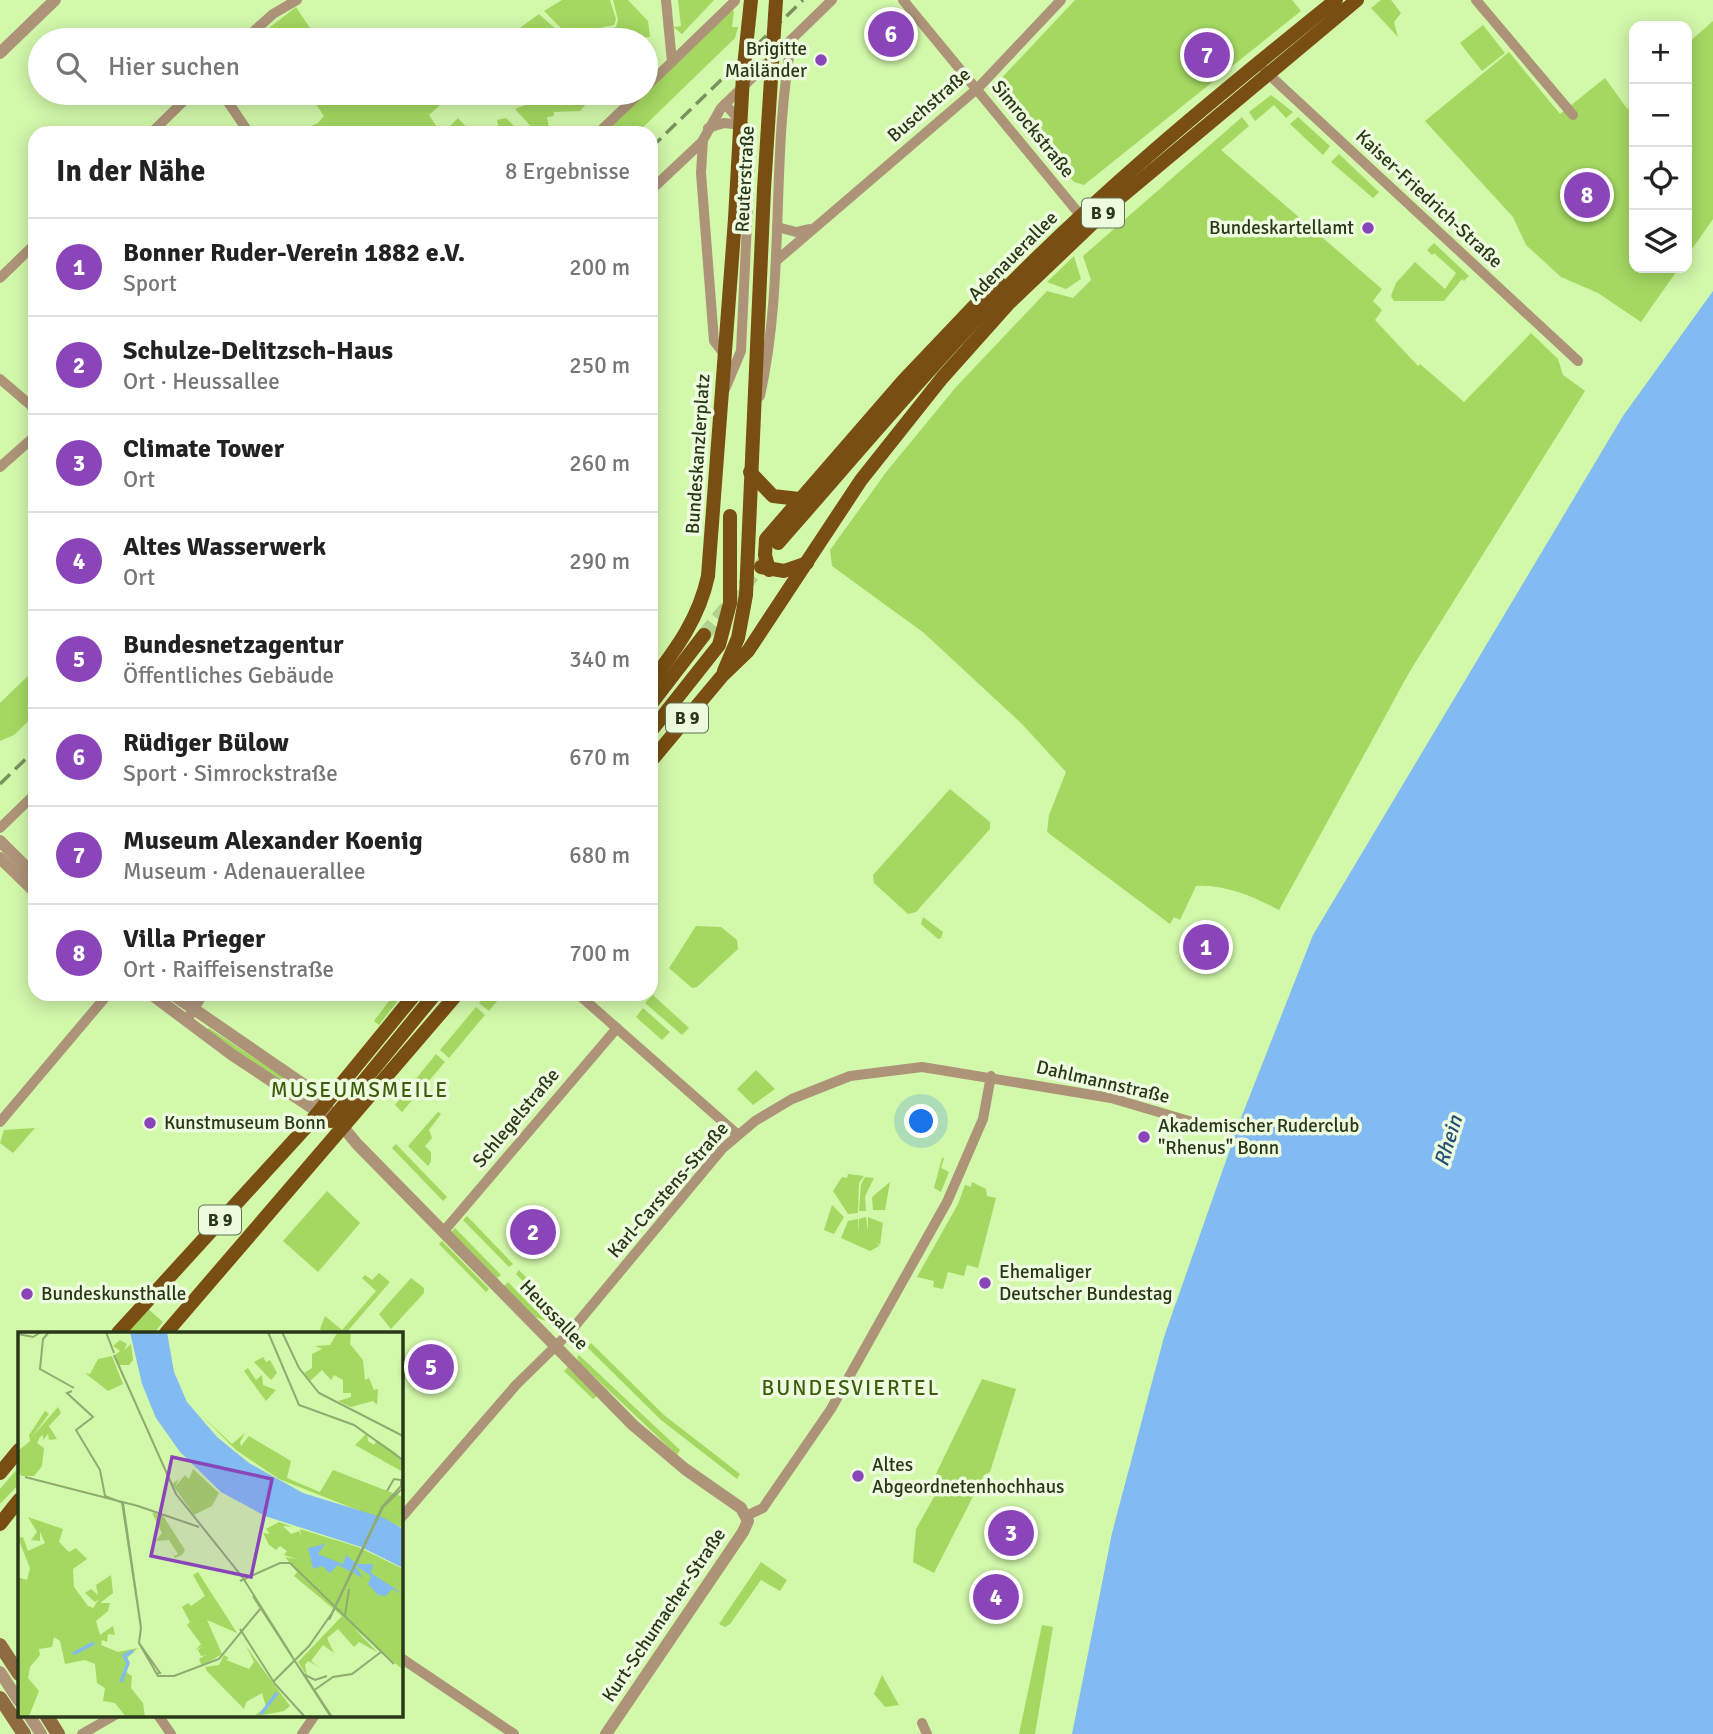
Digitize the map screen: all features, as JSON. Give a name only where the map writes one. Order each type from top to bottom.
[{"type":"main road","name":"Reuterstraße","points":[[724,354],[743,75],[751,0]]},
{"type":"main road","name":"Reuterstraße","points":[[752,424],[776,0]]},
{"type":"main road","name":"Adenauerallee","points":[[807,563],[860,480],[942,378],[1008,304],[1336,0]]},
{"type":"main road","name":"Adenauerallee","points":[[778,543],[904,398],[1034,262],[1082,216],[1263,68],[1357,0]]},
{"type":"main road","points":[[769,570],[764,549],[766,539],[799,499],[980,300],[1034,262]]},
{"type":"main road","name":"Bundeskanzlerplatz","points":[[658,672],[697,615],[710,564],[724,354]]},
{"type":"main road","points":[[722,676],[742,623],[752,424]]},
{"type":"main road","points":[[750,472],[773,496],[799,499]]},
{"type":"main road","points":[[717,475],[730,516],[747,554],[758,566],[784,571],[807,563]]},
{"type":"main road","points":[[658,722],[719,645],[730,603],[730,516]]},
{"type":"main road","name":"B 9","points":[[658,753],[722,676],[748,651],[807,563]]},
{"type":"main road","name":"B 9","points":[[658,695],[704,635]]},
{"type":"main road","name":"B 9","points":[[167,1332],[301,1175],[331,1117],[410,1001]]},
{"type":"main road","points":[[331,1117],[429,1001]]},
{"type":"main road","name":"B 9","points":[[119,1332],[450,1001]]},
{"type":"main road","points":[[0,1473],[18,1451]]},
{"type":"main road","points":[[0,1535],[4,1518],[18,1501]]},
{"type":"main road","points":[[0,1644],[18,1672]]},
{"type":"main road","points":[[0,1698],[24,1734]]},
{"type":"main road","points":[[47,1716],[58,1734]]},
{"type":"street","points":[[0,53],[55,0]]},
{"type":"street","points":[[256,28],[280,4],[296,0]]},
{"type":"street","points":[[666,0],[672,62]]},
{"type":"street","points":[[658,75],[735,0],[755,3],[760,0]]},
{"type":"street","points":[[658,184],[703,140],[725,104],[832,0]]},
{"type":"street","name":"Simrockstraße","points":[[903,0],[1082,216]]},
{"type":"street","name":"Buschstraße","points":[[776,261],[978,88],[1061,0]]},
{"type":"street","points":[[1476,0],[1573,115]]},
{"type":"street","points":[[752,424],[768,358],[776,261],[784,83],[792,39]]},
{"type":"street","points":[[764,66],[778,70],[784,83]]},
{"type":"street","name":"Kaiser-Friedrich-Straße","points":[[1263,68],[1578,362]]},
{"type":"street","points":[[722,397],[741,351],[751,138],[744,125],[725,104]]},
{"type":"street","points":[[157,126],[179,105]]},
{"type":"street","points":[[230,105],[244,126]]},
{"type":"street","points":[[605,126],[627,105]]},
{"type":"street","points":[[708,128],[724,123],[744,125]]},
{"type":"street","name":"Bundeskanzlerplatz","points":[[703,140],[701,173],[714,341],[724,354]]},
{"type":"street","points":[[677,166],[701,173]]},
{"type":"street","points":[[777,227],[796,232],[813,228]]},
{"type":"street","points":[[0,278],[28,251]]},
{"type":"street","points":[[0,379],[28,402]]},
{"type":"street","points":[[0,467],[28,442]]},
{"type":"street","points":[[0,828],[28,801]]},
{"type":"street","points":[[0,841],[28,869]]},
{"type":"street","points":[[0,858],[28,885]]},
{"type":"street","points":[[0,1122],[102,1001]]},
{"type":"street","points":[[163,1001],[189,1016]]},
{"type":"street","points":[[177,1001],[189,1016]]},
{"type":"street","points":[[189,1016],[199,1001]]},
{"type":"street","points":[[586,1001],[737,1134]]},
{"type":"street","name":"Heussallee","points":[[189,1016],[313,1091],[331,1117],[634,1425],[685,1469],[741,1508],[746,1516]]},
{"type":"street","name":"Schlegelstraße","points":[[444,1231],[617,1028]]},
{"type":"street","name":"Karl-Carstens-Straße","points":[[402,1517],[556,1344],[569,1333],[737,1134],[783,1104],[850,1076],[900,1067],[922,1067],[991,1076]]},
{"type":"street","points":[[746,1516],[763,1508],[831,1409],[947,1202],[983,1119],[991,1076]]},
{"type":"street","name":"Dahlmannstraße","points":[[991,1076],[1111,1098],[1206,1126]]},
{"type":"street","name":"Kurt-Schumacher-Straße","points":[[606,1734],[743,1532],[748,1521],[746,1516]]},
{"type":"street","points":[[402,1659],[514,1734]]},
{"type":"street","points":[[0,1672],[18,1699]]},
{"type":"street","points":[[30,1716],[41,1734]]},
{"type":"street","points":[[82,1734],[114,1716]]},
{"type":"street","points":[[159,1716],[171,1734]]},
{"type":"street","points":[[302,1734],[314,1716]]},
{"type":"street","points":[[922,1723],[927,1734]]},
{"type":"green space","points":[[562,0],[610,0],[616,19],[614,25],[600,28],[561,28],[544,11]]},
{"type":"green space","points":[[613,0],[628,0],[648,21],[649,28],[613,28],[618,20]]},
{"type":"green space","points":[[678,0],[714,0],[682,34],[673,27],[681,26]]},
{"type":"green space","points":[[1075,0],[1292,0],[1301,11],[1084,185],[1074,182],[994,91],[994,86]]},
{"type":"green space","points":[[1381,0],[1391,0],[1401,13],[1394,22],[1398,37],[1371,8]]},
{"type":"green space","points":[[296,7],[310,28],[269,28]]},
{"type":"green space","points":[[731,10],[734,11],[732,27],[738,27],[735,38],[644,126],[612,126],[634,105],[658,105],[658,81]]},
{"type":"green space","points":[[539,14],[555,28],[520,28]]},
{"type":"green space","points":[[1713,21],[1713,219],[1692,249],[1692,84],[1692,40]]},
{"type":"green space","points":[[1483,25],[1505,53],[1482,71],[1460,43]]},
{"type":"green space","points":[[1509,52],[1560,114],[1605,78],[1628,110],[1629,106],[1629,273],[1675,273],[1641,322],[1598,293],[1561,277],[1526,245],[1513,217],[1425,121]]},
{"type":"green space","points":[[1271,95],[1293,112],[1286,118],[1274,105],[1255,121],[1249,112]]},
{"type":"green space","points":[[316,105],[440,105],[429,115],[436,126],[311,126],[324,116]]},
{"type":"green space","points":[[526,105],[585,105],[580,111],[554,112],[554,116],[547,117],[549,126],[531,126],[515,109]]},
{"type":"green space","points":[[1242,117],[1249,126],[1221,150],[1382,289],[1373,301],[1382,310],[1375,320],[1418,366],[1420,364],[1464,402],[1531,333],[1558,359],[1563,375],[1585,391],[1410,671],[1279,910],[1228,889],[1196,886],[1180,920],[1174,917],[1170,924],[1047,832],[1049,815],[1066,772],[1022,724],[924,633],[832,566],[830,550],[887,471],[956,387],[1047,291],[1073,298],[1091,280],[1083,256]]},
{"type":"green space","points":[[1298,117],[1330,146],[1323,155],[1290,124]]},
{"type":"green space","points":[[458,118],[465,126],[450,126]]},
{"type":"green space","points":[[506,118],[514,126],[498,126],[497,120]]},
{"type":"green space","points":[[1339,154],[1379,192],[1373,198],[1331,162]]},
{"type":"green space","points":[[1434,243],[1469,276],[1464,281],[1462,279],[1444,301],[1394,301],[1391,296],[1396,283],[1415,262],[1445,289],[1456,273],[1427,250]]},
{"type":"green space","points":[[1074,256],[1081,279],[1066,289],[1047,282]]},
{"type":"green space","points":[[28,676],[28,722],[14,735],[0,741],[0,703]]},
{"type":"green space","points":[[950,789],[990,822],[990,829],[916,912],[908,914],[874,883],[873,875]]},
{"type":"green space","points":[[923,917],[943,932],[941,938],[938,939],[921,924]]},
{"type":"green space","points":[[696,926],[721,927],[737,940],[738,949],[697,987],[692,988],[669,968]]},
{"type":"green space","points":[[658,1000],[689,1028],[682,1035],[645,1003]]},
{"type":"green space","points":[[389,1001],[398,1001],[379,1025],[374,1021]]},
{"type":"green space","points":[[481,1001],[497,1001],[489,1011],[479,1003]]},
{"type":"green space","points":[[476,1007],[485,1015],[449,1058],[440,1050]]},
{"type":"green space","points":[[643,1008],[670,1032],[662,1040],[636,1017]]},
{"type":"green space","points":[[209,1028],[304,1091],[301,1095],[206,1030]]},
{"type":"green space","points":[[436,1054],[445,1062],[402,1112],[395,1105]]},
{"type":"green space","points":[[756,1070],[775,1089],[753,1105],[737,1089]]},
{"type":"green space","points":[[438,1112],[441,1114],[429,1130],[432,1138],[425,1146],[431,1152],[428,1166],[408,1146]]},
{"type":"green space","points":[[35,1128],[13,1153],[0,1143],[4,1130]]},
{"type":"green space","points":[[396,1144],[447,1197],[443,1201],[392,1148]]},
{"type":"green space","points":[[942,1158],[941,1168],[949,1172],[941,1192],[934,1188]]},
{"type":"green space","points":[[848,1174],[864,1176],[859,1183],[858,1213],[848,1214],[833,1191],[842,1177],[847,1178]]},
{"type":"green space","points":[[865,1177],[874,1178],[865,1196],[866,1211],[859,1211],[861,1184]]},
{"type":"green space","points":[[890,1182],[885,1210],[873,1210],[872,1197]]},
{"type":"green space","points":[[972,1182],[986,1189],[987,1196],[996,1198],[978,1268],[967,1265],[964,1276],[948,1272],[943,1289],[933,1287],[934,1281],[917,1277],[958,1204],[965,1185],[971,1187]]},
{"type":"green space","points":[[327,1191],[360,1223],[318,1272],[283,1241]]},
{"type":"green space","points":[[832,1205],[844,1217],[834,1234],[824,1230]]},
{"type":"green space","points":[[467,1216],[513,1264],[509,1267],[463,1220]]},
{"type":"green space","points":[[866,1217],[868,1231],[868,1217],[883,1223],[880,1245],[876,1242],[879,1246],[870,1251],[841,1238],[848,1221],[858,1219],[858,1233],[859,1219]]},
{"type":"green space","points":[[455,1228],[501,1275],[497,1278],[451,1232]]},
{"type":"green space","points":[[442,1241],[489,1289],[486,1292],[439,1244]]},
{"type":"green space","points":[[519,1270],[558,1310],[554,1313],[516,1274]]},
{"type":"green space","points":[[379,1273],[390,1282],[347,1332],[324,1332],[320,1329],[325,1316],[342,1330],[376,1291],[362,1278],[365,1275],[372,1280]]},
{"type":"green space","points":[[411,1278],[424,1288],[424,1293],[391,1329],[379,1314]]},
{"type":"green space","points":[[508,1282],[546,1321],[535,1317],[504,1286]]},
{"type":"green space","points":[[147,1308],[163,1322],[155,1332],[129,1332]]},
{"type":"green space","points":[[591,1343],[664,1415],[740,1474],[737,1479],[661,1420],[587,1347]]},
{"type":"green space","points":[[579,1355],[680,1450],[677,1455],[579,1362]]},
{"type":"green space","points":[[568,1367],[597,1396],[593,1399],[564,1371]]},
{"type":"green space","points":[[982,1379],[1016,1389],[990,1472],[984,1475],[934,1573],[913,1562],[916,1529],[934,1497],[931,1484]]},
{"type":"green space","points":[[18,1468],[18,1485],[0,1504],[0,1489]]},
{"type":"green space","points":[[761,1562],[787,1580],[780,1591],[761,1580],[730,1624],[725,1627],[719,1624]]},
{"type":"green space","points":[[1042,1625],[1053,1627],[1035,1734],[1019,1734]]},
{"type":"green space","points":[[882,1675],[899,1705],[885,1707],[874,1694]]},
{"type":"water","name":"Rhein","points":[[1713,291],[1713,1734],[1072,1734],[1112,1533],[1164,1337],[1241,1118],[1313,935],[1623,416]]},
{"type":"tunnel","points":[[704,635],[767,558]]},
{"type":"railway","points":[[658,141],[803,0]]},
{"type":"railway","points":[[0,784],[28,757]]},
{"type":"place","name":"Rüdiger Bülow","points":[[891,34]]},
{"type":"place","name":"Museum Alexander Koenig","points":[[1207,55]]},
{"type":"place","name":"Brigitte Mailänder","points":[[821,60]]},
{"type":"place","name":"Villa Prieger","points":[[1587,195]]},
{"type":"place","name":"Bundeskartellamt","points":[[1368,228]]},
{"type":"place","name":"Bonner Ruder-Verein 1882 e.V.","points":[[1206,947]]},
{"type":"place","name":"Kunstmuseum Bonn","points":[[150,1123]]},
{"type":"place","name":"Akademischer Ruderclub \"Rhenus\" Bonn","points":[[1144,1137]]},
{"type":"place","name":"Schulze-Delitzsch-Haus","points":[[533,1232]]},
{"type":"place","name":"Ehemaliger Deutscher Bundestag","points":[[985,1283]]},
{"type":"place","name":"Bundeskunsthalle","points":[[27,1294]]},
{"type":"place","name":"Bundesnetzagentur","points":[[431,1367]]},
{"type":"place","name":"Altes Abgeordnetenhochhaus","points":[[858,1476]]},
{"type":"place","name":"Climate Tower","points":[[1011,1533]]},
{"type":"place","name":"Altes Wasserwerk","points":[[996,1597]]},
{"type":"district","name":"MUSEUMSMEILE","points":[[360,1090]]},
{"type":"district","name":"BUNDESVIERTEL","points":[[851,1388]]}]
